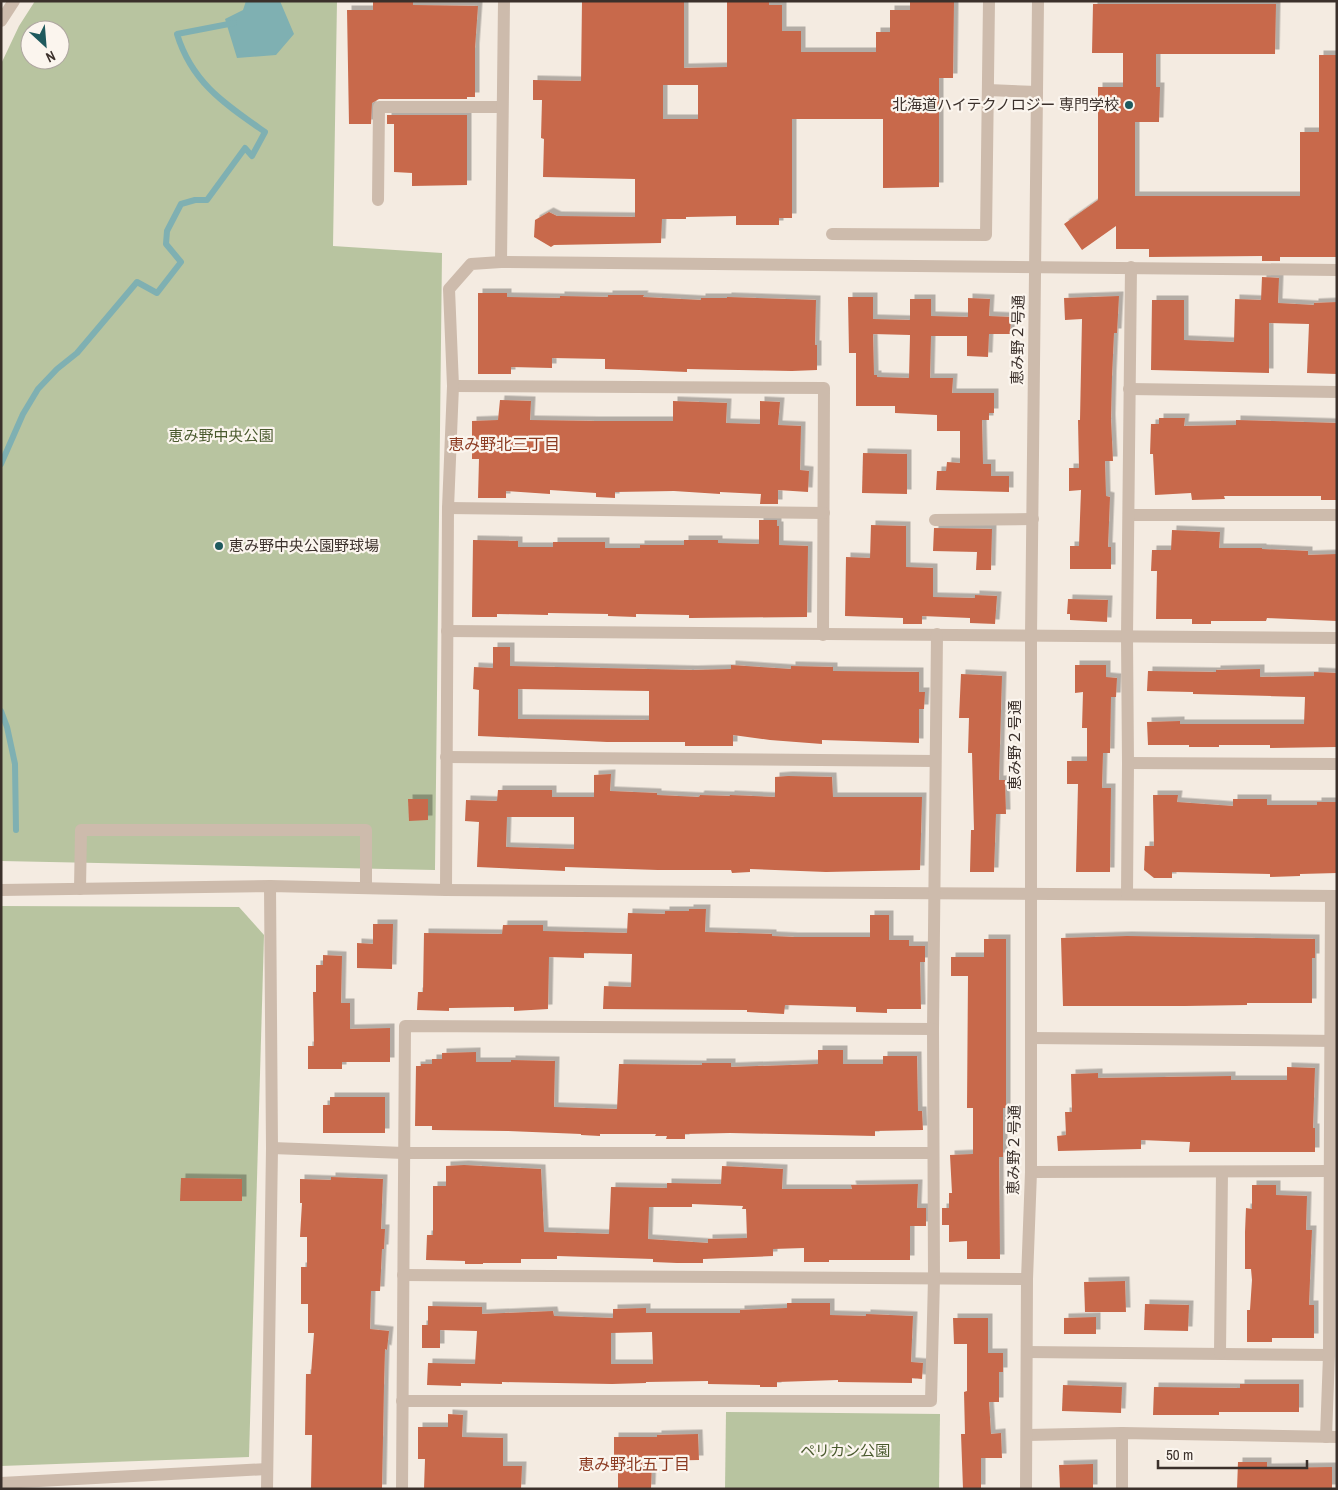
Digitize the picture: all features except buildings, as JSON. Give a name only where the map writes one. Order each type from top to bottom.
[{"type":"street","points":[[1,21],[14,1]]},
{"type":"street","points":[[501,262],[504,1]]},
{"type":"street","points":[[832,234],[986,235],[989,1]]},
{"type":"street","name":"恵み野２号通","points":[[1026,1489],[1027,1279],[1031,1172],[1031,636],[1038,1]]},
{"type":"street","points":[[988,90],[1037,92]]},
{"type":"street","points":[[378,200],[379,107],[502,108]]},
{"type":"street","points":[[446,890],[448,508],[453,386],[449,289],[471,264],[501,262],[1337,270]]},
{"type":"street","points":[[1126,894],[1131,267]]},
{"type":"street","points":[[453,386],[824,388],[823,634]]},
{"type":"street","points":[[1130,389],[1337,392]]},
{"type":"street","points":[[448,508],[824,513]]},
{"type":"street","points":[[1129,515],[1337,515]]},
{"type":"street","points":[[935,520],[1033,519]]},
{"type":"street","points":[[447,631],[1337,638]]},
{"type":"street","points":[[402,1400],[931,1401],[934,1278],[932,1153],[937,634]]},
{"type":"street","points":[[446,757],[935,761]]},
{"type":"street","points":[[1128,763],[1337,764]]},
{"type":"street","points":[[80,889],[81,830],[366,830],[366,888]]},
{"type":"street","points":[[267,1489],[272,1148],[270,886]]},
{"type":"street","points":[[1,890],[270,886],[446,890],[1334,896],[1333,1041],[1329,1171],[1331,1437],[1122,1433],[1026,1435]]},
{"type":"street","points":[[402,1489],[405,1026],[933,1029]]},
{"type":"street","points":[[1031,1038],[1333,1041]]},
{"type":"street","points":[[272,1148],[404,1152],[932,1153]]},
{"type":"street","points":[[1031,1172],[1329,1171]]},
{"type":"street","points":[[1220,1353],[1222,1172]]},
{"type":"street","points":[[403,1275],[1027,1279]]},
{"type":"street","points":[[1026,1352],[1329,1355]]},
{"type":"street","points":[[1122,1433],[1122,1489]]},
{"type":"street","points":[[1,1483],[130,1483],[267,1469]]},
{"type":"green space","name":"恵み野中央公園","points":[[35,1],[337,1],[333,246],[442,253],[435,870],[1,861],[1,64],[20,24],[20,70],[70,70],[70,20],[23,20]]},
{"type":"green space","points":[[1,906],[239,907],[264,935],[249,1457],[1,1466]]},
{"type":"green space","name":"ペリカン公園","points":[[726,1412],[940,1414],[939,1489],[725,1489]]},
{"type":"water","points":[[246,1],[280,1],[294,34],[276,55],[237,58],[225,19],[243,10]]},
{"type":"waterway","points":[[1,464],[23,414],[38,389],[57,369],[77,353],[137,282],[157,293],[181,262],[166,244],[167,231],[181,204],[195,200],[207,200],[245,148],[252,156],[265,132],[236,112],[201,79],[191,66],[177,34],[234,23]]},
{"type":"waterway","points":[[1,711],[7,727],[15,764],[16,830]]},
{"type":"place","name":"北海道ハイテクノロジー 専門学校","points":[[1129,105]]},
{"type":"place","name":"恵み野中央公園野球場","points":[[219,546]]},
{"type":"district","name":"恵み野北三丁目","points":[[504,444]]},
{"type":"district","name":"恵み野北五丁目","points":[[634,1464]]}]
